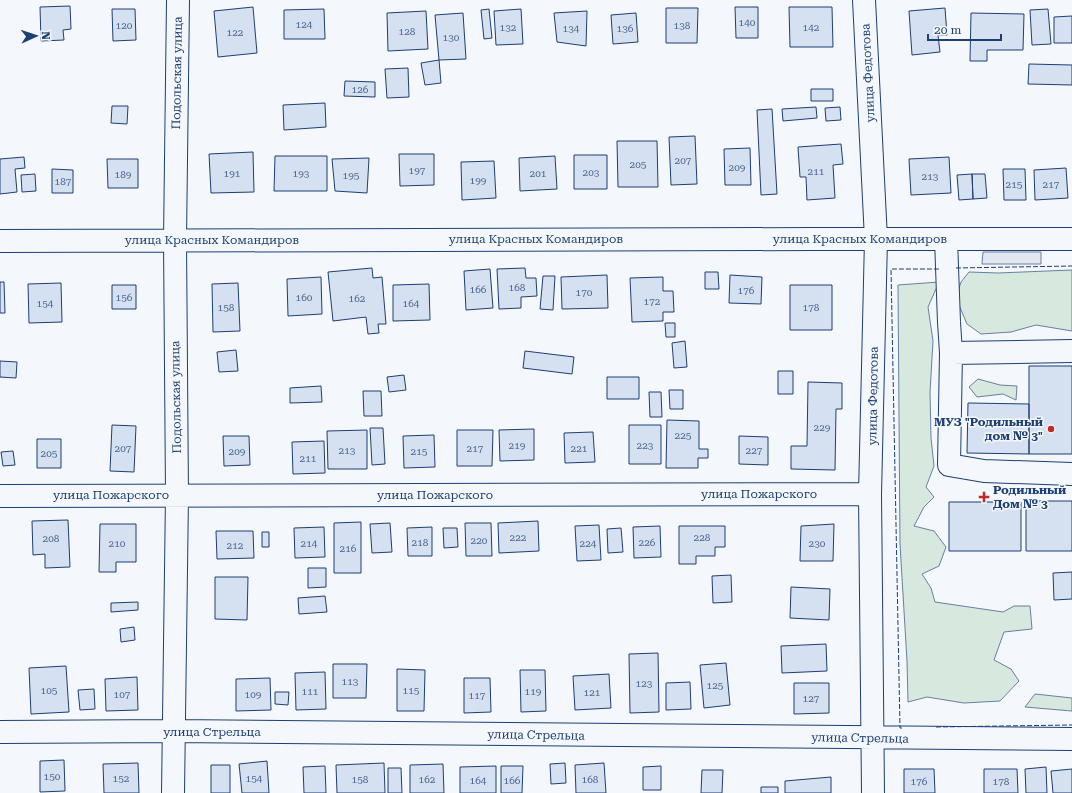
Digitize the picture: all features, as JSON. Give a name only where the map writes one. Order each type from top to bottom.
[{"type":"street","name":"Подольская улица","points":[[173,793],[177,495],[175,240],[178,0]]},
{"type":"street","name":"улица Федотова","points":[[864,0],[876,238],[870,494],[873,793]]},
{"type":"street","name":"улица Красных Командиров","points":[[0,241],[876,238],[1072,239]]},
{"type":"street","points":[[946,239],[951,353],[949,464],[984,471],[1072,474]]},
{"type":"street","points":[[951,353],[1072,351]]},
{"type":"street","name":"улица Пожарского","points":[[0,496],[870,494]]},
{"type":"street","name":"улица Стрельца","points":[[0,732],[173,731],[1072,739]]},
{"type":"shaded area","points":[[983,252],[1041,252],[1041,264],[982,264]]},
{"type":"shaded area","points":[[1072,270],[1072,331],[1036,325],[1011,332],[981,334],[967,324],[956,298],[961,282],[969,272],[998,273]]},
{"type":"shaded area","points":[[939,282],[928,307],[933,341],[930,392],[931,438],[934,466],[926,487],[934,497],[924,507],[914,526],[934,531],[946,547],[939,566],[922,574],[931,588],[935,602],[1003,612],[1014,606],[1030,606],[1032,629],[1004,632],[994,660],[1011,669],[1019,681],[1000,701],[964,703],[927,697],[908,702],[900,544],[898,285]]},
{"type":"shaded area","points":[[978,379],[1000,385],[1017,386],[1016,400],[1003,394],[977,397],[969,387]]},
{"type":"shaded area","points":[[1035,694],[1072,698],[1072,711],[1025,707]]},
{"type":"building","points":[[70,6],[71,29],[63,30],[64,40],[41,41],[40,7]]},
{"type":"building","points":[[253,7],[257,53],[218,57],[214,11]]},
{"type":"building","points":[[735,7],[758,7],[758,38],[736,38]]},
{"type":"building","points":[[789,7],[832,7],[833,47],[790,47]]},
{"type":"building","points":[[666,8],[698,8],[697,43],[666,43]]},
{"type":"building","points":[[945,8],[947,35],[938,35],[940,52],[912,55],[909,11]]},
{"type":"building","points":[[112,9],[135,9],[136,40],[113,41]]},
{"type":"building","points":[[324,9],[325,39],[284,39],[284,10]]},
{"type":"building","points":[[489,9],[492,38],[484,39],[481,10]]},
{"type":"building","points":[[521,9],[523,44],[496,45],[494,11]]},
{"type":"building","points":[[1048,9],[1051,44],[1032,45],[1030,10]]},
{"type":"building","points":[[426,11],[428,49],[388,51],[387,13]]},
{"type":"building","points":[[587,11],[586,46],[557,42],[554,13]]},
{"type":"building","points":[[463,13],[466,59],[439,60],[435,15]]},
{"type":"building","points":[[636,13],[638,42],[613,44],[611,15]]},
{"type":"building","points":[[971,13],[1024,14],[1023,50],[987,50],[987,61],[970,61]]},
{"type":"building","points":[[1072,16],[1072,43],[1054,43],[1054,17]]},
{"type":"building","points":[[439,60],[441,83],[425,85],[421,63]]},
{"type":"building","points":[[1029,64],[1072,65],[1072,85],[1028,84]]},
{"type":"building","points":[[408,68],[409,97],[387,98],[385,69]]},
{"type":"building","points":[[345,81],[375,82],[375,97],[344,96]]},
{"type":"building","points":[[811,89],[833,89],[833,101],[811,101]]},
{"type":"building","points":[[325,103],[326,127],[284,130],[283,105]]},
{"type":"building","points":[[112,106],[128,106],[127,124],[111,123]]},
{"type":"building","points":[[816,107],[817,118],[783,121],[782,109]]},
{"type":"building","points":[[840,107],[841,120],[826,121],[825,108]]},
{"type":"building","points":[[772,109],[777,194],[761,195],[757,110]]},
{"type":"building","points":[[695,136],[697,184],[671,185],[669,137]]},
{"type":"building","points":[[617,141],[657,141],[658,187],[618,187]]},
{"type":"building","points":[[841,144],[843,164],[833,165],[835,198],[807,200],[806,177],[800,177],[798,147]]},
{"type":"building","points":[[750,148],[751,185],[725,185],[724,149]]},
{"type":"building","points":[[253,152],[254,192],[211,193],[209,154]]},
{"type":"building","points":[[399,154],[434,154],[434,185],[400,186]]},
{"type":"building","points":[[574,155],[607,155],[607,189],[574,189]]},
{"type":"building","points":[[275,156],[327,156],[327,191],[274,191]]},
{"type":"building","points":[[555,156],[557,189],[520,191],[519,158]]},
{"type":"building","points":[[24,157],[25,168],[15,169],[17,192],[0,194],[0,159]]},
{"type":"building","points":[[949,157],[951,193],[911,195],[909,159]]},
{"type":"building","points":[[369,158],[367,193],[335,191],[332,159]]},
{"type":"building","points":[[107,159],[138,159],[138,188],[108,188]]},
{"type":"building","points":[[494,161],[496,198],[462,200],[461,162]]},
{"type":"building","points":[[1066,168],[1068,198],[1035,200],[1034,170]]},
{"type":"building","points":[[52,169],[73,170],[73,193],[52,193]]},
{"type":"building","points":[[1003,169],[1025,169],[1026,200],[1004,200]]},
{"type":"building","points":[[35,174],[36,191],[22,192],[21,175]]},
{"type":"building","points":[[972,174],[973,199],[959,200],[957,175]]},
{"type":"building","points":[[972,174],[985,174],[987,198],[973,199]]},
{"type":"building","points":[[372,268],[373,278],[382,277],[386,324],[378,324],[379,333],[368,334],[366,317],[333,321],[328,272]]},
{"type":"building","points":[[525,268],[526,278],[536,278],[537,296],[521,297],[521,308],[499,309],[497,269]]},
{"type":"building","points":[[490,269],[493,308],[466,310],[464,271]]},
{"type":"building","points":[[705,272],[718,272],[719,289],[705,289]]},
{"type":"building","points":[[607,275],[608,308],[562,309],[561,277]]},
{"type":"building","points":[[730,275],[762,277],[761,304],[729,303]]},
{"type":"building","points":[[543,276],[555,276],[553,310],[540,309]]},
{"type":"building","points":[[321,277],[322,314],[288,316],[287,279]]},
{"type":"building","points":[[663,277],[663,291],[673,291],[674,312],[663,312],[663,321],[632,322],[630,278]]},
{"type":"building","points":[[0,282],[4,282],[5,313],[0,313]]},
{"type":"building","points":[[61,283],[62,322],[29,323],[28,284]]},
{"type":"building","points":[[238,283],[240,331],[213,332],[212,284]]},
{"type":"building","points":[[429,284],[430,320],[393,321],[393,285]]},
{"type":"building","points":[[112,285],[136,285],[136,309],[112,309]]},
{"type":"building","points":[[790,285],[832,285],[832,330],[790,330]]},
{"type":"building","points":[[665,323],[675,323],[675,337],[666,337]]},
{"type":"building","points":[[685,341],[687,367],[674,368],[672,343]]},
{"type":"building","points":[[236,350],[238,371],[219,372],[217,352]]},
{"type":"building","points":[[525,351],[574,357],[572,374],[523,368]]},
{"type":"building","points":[[0,361],[17,362],[16,378],[0,377]]},
{"type":"building","name":"МУЗ \"Родильный дом № 3\"","points":[[1029,366],[1072,366],[1072,454],[1029,454]]},
{"type":"building","points":[[778,371],[793,371],[793,394],[778,394]]},
{"type":"building","points":[[404,375],[406,390],[389,392],[387,377]]},
{"type":"building","points":[[607,377],[639,377],[639,399],[607,399]]},
{"type":"building","points":[[808,382],[842,383],[842,409],[836,409],[835,470],[791,469],[791,446],[807,446]]},
{"type":"building","points":[[321,386],[322,402],[290,403],[290,388]]},
{"type":"building","points":[[669,390],[683,390],[683,409],[670,409]]},
{"type":"building","points":[[363,391],[381,391],[382,416],[364,416]]},
{"type":"building","points":[[649,392],[661,392],[662,417],[650,417]]},
{"type":"building","points":[[968,403],[1029,404],[1029,454],[967,453]]},
{"type":"building","points":[[667,420],[699,421],[699,449],[708,449],[708,458],[698,458],[698,468],[666,468]]},
{"type":"building","points":[[112,425],[136,426],[134,472],[110,471]]},
{"type":"building","points":[[629,425],[661,425],[661,464],[629,464]]},
{"type":"building","points":[[370,428],[383,428],[385,464],[372,465]]},
{"type":"building","points":[[534,429],[534,460],[500,461],[499,430]]},
{"type":"building","points":[[367,430],[367,469],[328,469],[327,431]]},
{"type":"building","points":[[457,430],[493,430],[492,466],[457,466]]},
{"type":"building","points":[[593,432],[595,462],[565,463],[564,433]]},
{"type":"building","points":[[434,435],[435,467],[404,468],[403,436]]},
{"type":"building","points":[[223,436],[249,436],[250,465],[224,466]]},
{"type":"building","points":[[739,436],[768,437],[768,465],[739,464]]},
{"type":"building","points":[[37,439],[61,439],[61,468],[37,468]]},
{"type":"building","points":[[324,441],[325,473],[293,474],[292,442]]},
{"type":"building","points":[[13,451],[15,465],[3,466],[1,452]]},
{"type":"building","points":[[1026,501],[1072,501],[1072,551],[1026,551]]},
{"type":"building","points":[[949,502],[1021,502],[1021,551],[949,551]]},
{"type":"building","points":[[68,520],[70,567],[45,568],[45,554],[33,555],[32,521]]},
{"type":"building","points":[[538,521],[539,551],[499,553],[498,523]]},
{"type":"building","points":[[361,522],[361,573],[334,573],[334,523]]},
{"type":"building","points":[[390,523],[392,552],[372,553],[370,524]]},
{"type":"building","points":[[465,523],[491,523],[492,556],[466,556]]},
{"type":"building","points":[[100,524],[136,524],[136,562],[116,562],[116,572],[99,572]]},
{"type":"building","points":[[834,524],[833,561],[800,561],[801,526]]},
{"type":"building","points":[[599,525],[601,560],[577,561],[575,526]]},
{"type":"building","points":[[660,526],[661,557],[634,558],[633,527]]},
{"type":"building","points":[[679,526],[725,526],[725,547],[715,547],[715,556],[696,556],[696,564],[679,564]]},
{"type":"building","points":[[324,527],[325,557],[295,558],[294,528]]},
{"type":"building","points":[[432,527],[432,556],[408,556],[407,528]]},
{"type":"building","points":[[443,528],[457,528],[458,547],[444,548]]},
{"type":"building","points":[[621,528],[623,552],[608,553],[607,529]]},
{"type":"building","points":[[216,531],[253,531],[254,558],[217,559]]},
{"type":"building","points":[[262,532],[269,532],[269,547],[262,547]]},
{"type":"building","points":[[308,568],[326,568],[326,587],[308,588]]},
{"type":"building","points":[[1072,572],[1072,599],[1054,600],[1053,573]]},
{"type":"building","points":[[731,575],[732,602],[713,603],[712,576]]},
{"type":"building","points":[[215,577],[248,577],[247,620],[215,619]]},
{"type":"building","points":[[791,587],[830,589],[829,620],[790,618]]},
{"type":"building","points":[[325,596],[327,612],[299,614],[298,598]]},
{"type":"building","points":[[138,602],[138,610],[111,612],[111,603]]},
{"type":"building","points":[[134,627],[135,640],[121,642],[120,629]]},
{"type":"building","points":[[826,644],[827,671],[782,673],[781,646]]},
{"type":"building","points":[[658,653],[659,712],[630,713],[629,654]]},
{"type":"building","points":[[726,663],[730,705],[704,708],[700,665]]},
{"type":"building","points":[[333,664],[367,664],[366,698],[333,698]]},
{"type":"building","points":[[66,666],[69,712],[31,714],[29,668]]},
{"type":"building","points":[[397,669],[425,670],[424,711],[397,711]]},
{"type":"building","points":[[520,670],[545,670],[546,711],[521,712]]},
{"type":"building","points":[[325,672],[326,709],[296,710],[295,673]]},
{"type":"building","points":[[609,674],[611,708],[575,710],[573,676]]},
{"type":"building","points":[[137,677],[138,710],[106,711],[105,679]]},
{"type":"building","points":[[270,678],[271,710],[236,711],[236,679]]},
{"type":"building","points":[[464,678],[490,678],[491,712],[464,713]]},
{"type":"building","points":[[690,682],[691,709],[666,710],[666,683]]},
{"type":"building","points":[[794,683],[829,683],[829,713],[794,714]]},
{"type":"building","points":[[94,689],[95,709],[80,710],[78,690]]},
{"type":"building","points":[[275,692],[289,692],[288,705],[275,704]]},
{"type":"building","points":[[64,760],[65,791],[40,792],[40,761]]},
{"type":"building","points":[[267,761],[269,793],[242,793],[239,764]]},
{"type":"building","points":[[138,763],[139,793],[104,793],[103,764]]},
{"type":"building","points":[[384,763],[385,793],[337,793],[336,765]]},
{"type":"building","points":[[565,763],[566,783],[551,784],[550,764]]},
{"type":"building","points":[[604,763],[606,793],[576,793],[575,765]]},
{"type":"building","points":[[443,764],[444,793],[410,793],[410,765]]},
{"type":"building","points":[[211,765],[230,765],[230,793],[211,793]]},
{"type":"building","points":[[325,766],[326,793],[304,793],[303,767]]},
{"type":"building","points":[[496,766],[496,793],[460,793],[460,767]]},
{"type":"building","points":[[501,766],[523,766],[522,793],[501,793]]},
{"type":"building","points":[[661,766],[661,790],[643,790],[643,767]]},
{"type":"building","points":[[1046,767],[1047,793],[1026,793],[1025,769]]},
{"type":"building","points":[[388,768],[401,768],[402,793],[388,793]]},
{"type":"building","points":[[904,769],[934,769],[935,793],[904,793]]},
{"type":"building","points":[[984,769],[1017,769],[1018,793],[984,793]]},
{"type":"building","points":[[1072,769],[1072,793],[1053,793],[1051,771]]},
{"type":"building","points":[[702,770],[723,770],[722,793],[701,793]]},
{"type":"building","points":[[831,777],[831,793],[785,793],[785,781]]},
{"type":"building","points":[[761,787],[778,787],[778,793],[761,793]]},
{"type":"fence","points":[[956,268],[1072,266]]},
{"type":"fence","points":[[902,728],[900,728],[891,269],[940,269]]},
{"type":"fence","points":[[936,727],[1072,725]]},
{"type":"place","name":"МУЗ \"Родильный дом № 3\"","points":[[1051,429]]},
{"type":"place","name":"Родильный Дом № 3","points":[[984,497]]}]
